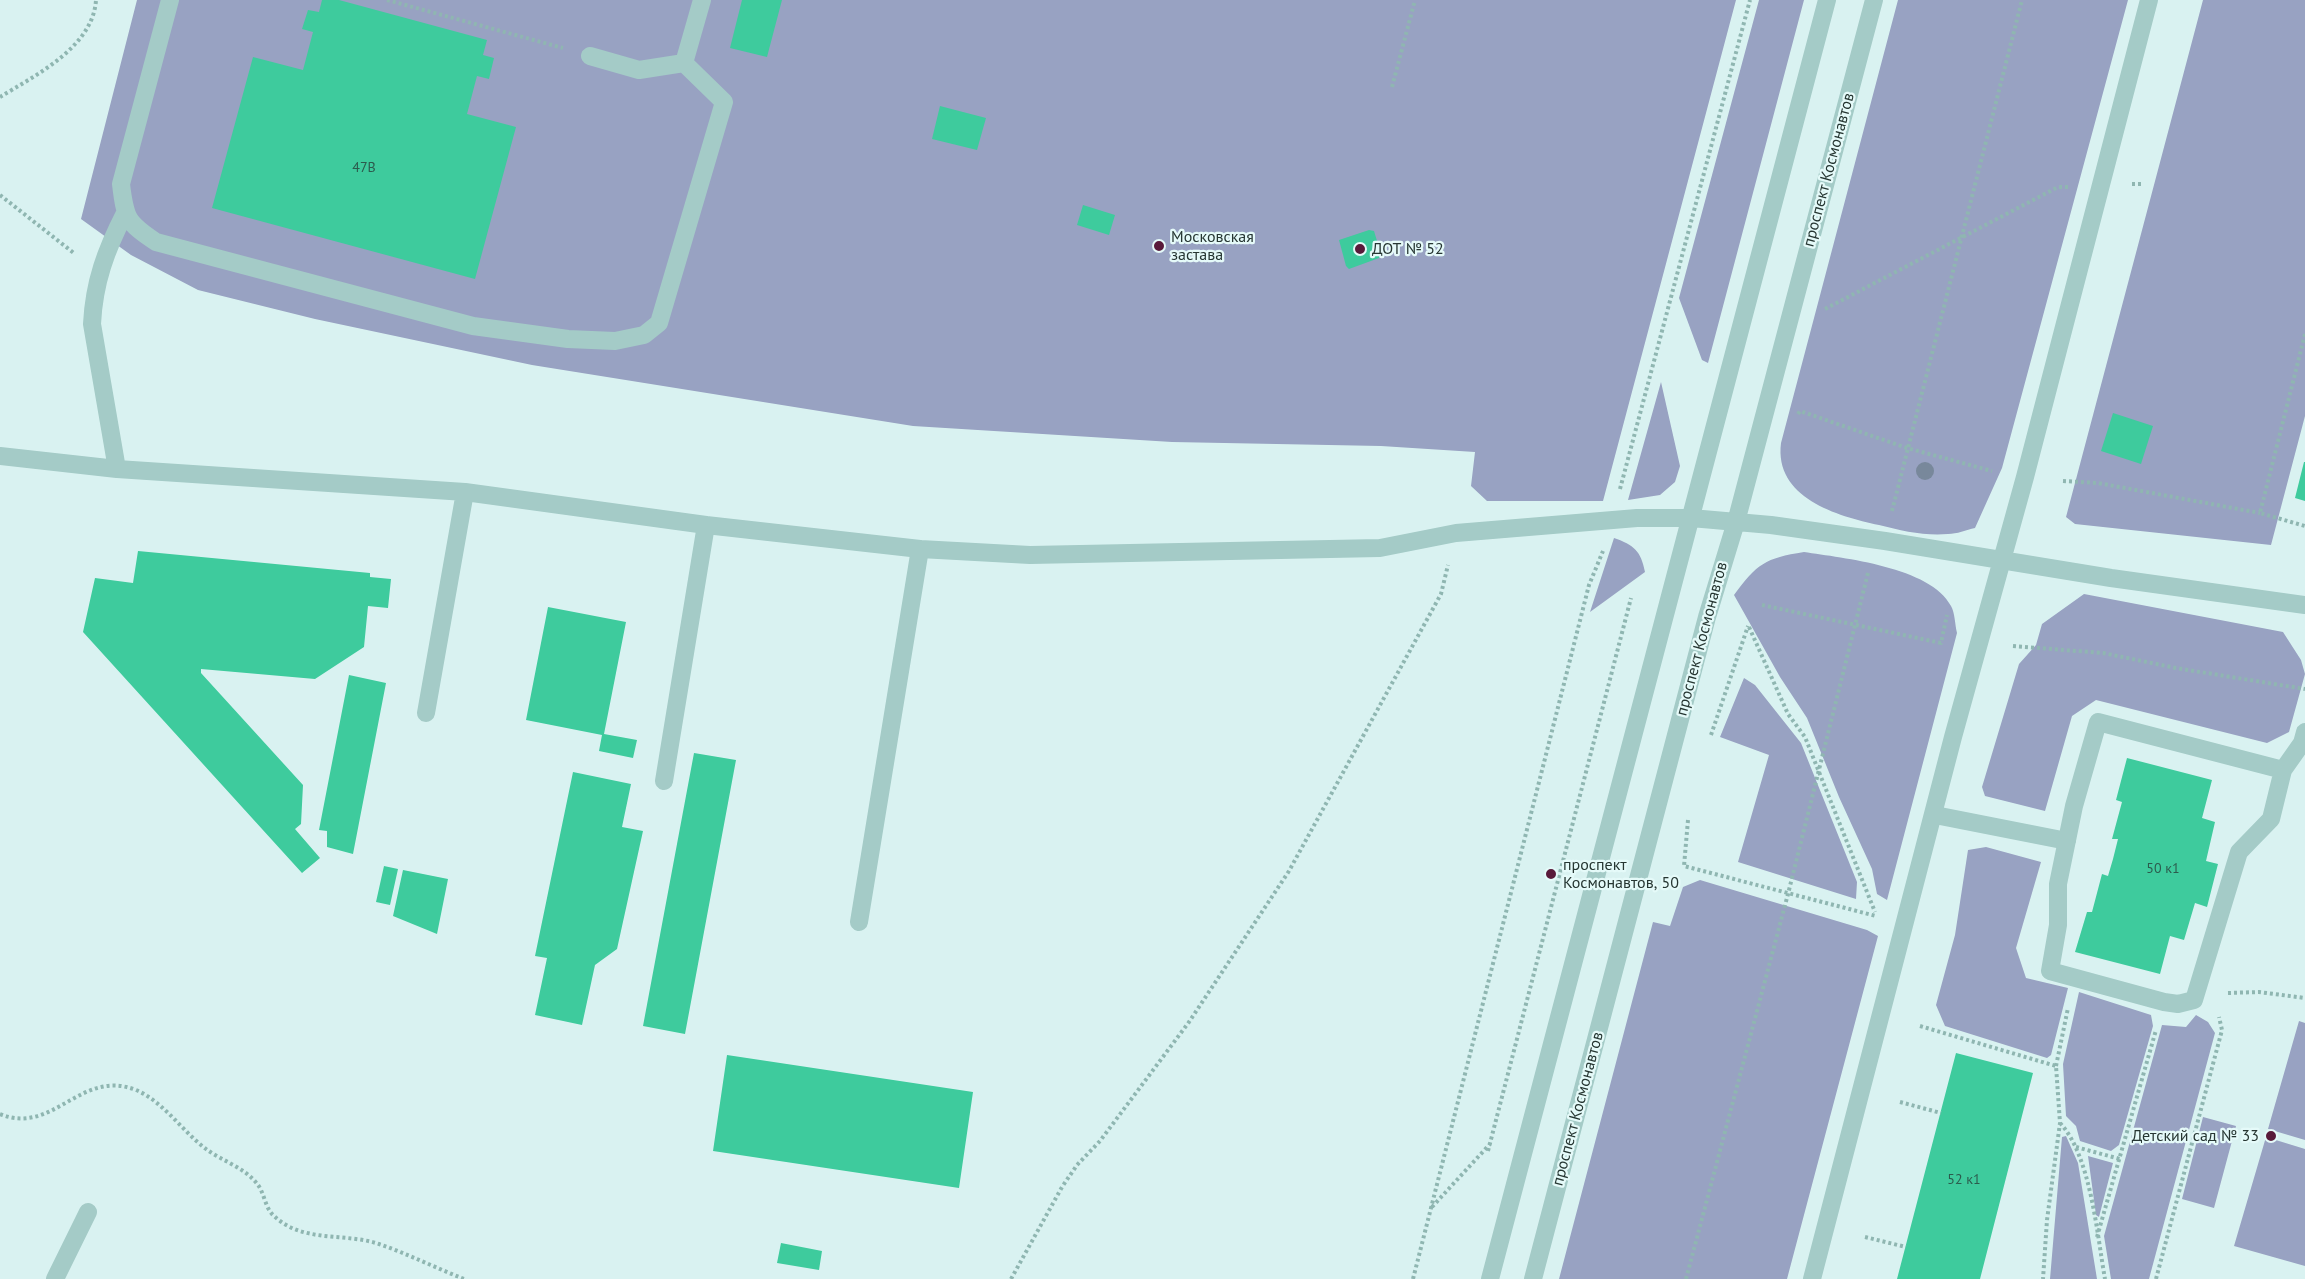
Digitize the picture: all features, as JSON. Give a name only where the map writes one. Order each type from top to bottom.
[{"type":"street","points":[[117,469],[92,324],[98,274],[124,213],[121,184],[170,0]]},
{"type":"street","points":[[684,63],[702,0]]},
{"type":"street","points":[[1490,1279],[1827,0]]},
{"type":"street","name":"проспект Космонавтов","points":[[1533,1279],[1707,617],[1736,522],[1874,0]]},
{"type":"street","points":[[1812,1279],[2149,0]]},
{"type":"street","points":[[590,56],[639,70],[684,63]]},
{"type":"street","points":[[124,213],[137,229],[156,242],[472,326],[568,339],[615,341],[644,335],[659,323],[724,102],[684,63]]},
{"type":"street","points":[[0,456],[117,469],[465,492],[706,525],[920,549],[1030,555],[1380,548],[1456,533],[1613,520],[1691,518],[1886,541],[2000,561],[2305,605]]},
{"type":"street","points":[[426,713],[465,492]]},
{"type":"street","points":[[664,781],[706,525]]},
{"type":"street","points":[[859,922],[920,549]]},
{"type":"street","points":[[2283,770],[2098,722],[2058,884],[2058,925],[2050,971],[2164,1002],[2178,1004],[2194,1000],[2239,852],[2271,819],[2283,770],[2302,743],[2305,732]]},
{"type":"street","points":[[1935,815],[2067,841]]},
{"type":"street","points":[[55,1279],[88,1212]]},
{"type":"path","points":[[0,97],[40,72],[75,44],[95,17],[96,0]]},
{"type":"path","points":[[387,0],[590,56]]},
{"type":"path","points":[[1392,87],[1415,0]]},
{"type":"path","points":[[1413,1279],[1589,585],[1613,520],[1750,0]]},
{"type":"path","points":[[1890,521],[2022,0]]},
{"type":"path","points":[[1825,309],[2058,187],[2142,183]]},
{"type":"path","points":[[0,195],[98,274]]},
{"type":"path","points":[[2260,513],[2305,334]]},
{"type":"path","points":[[1795,419],[1800,411],[1907,448],[1992,471]]},
{"type":"path","points":[[2063,481],[2098,483],[2191,498],[2260,513],[2305,526]]},
{"type":"path","points":[[1011,1279],[1062,1186],[1077,1165],[1100,1141],[1189,1022],[1288,871],[1441,594],[1456,533]]},
{"type":"path","points":[[1686,1279],[1788,894],[1868,573]]},
{"type":"path","points":[[1488,1151],[1631,598]]},
{"type":"path","points":[[1762,605],[1941,643],[1947,615]]},
{"type":"path","points":[[1689,813],[1684,866],[1877,916],[1817,772],[1805,737],[1788,714],[1749,626],[1709,741]]},
{"type":"path","points":[[2013,646],[2103,653],[2176,668],[2305,689]]},
{"type":"path","points":[[2043,1279],[2047,1220],[2060,1123],[2056,1066],[2075,978]]},
{"type":"path","points":[[2194,1000],[2222,993],[2259,992],[2305,998]]},
{"type":"path","points":[[2156,1279],[2222,1030],[2222,1021],[2217,1015],[2194,1000]]},
{"type":"path","points":[[2097,1237],[2164,1002]]},
{"type":"path","points":[[1920,1026],[2056,1066]]},
{"type":"path","points":[[0,1114],[15,1120],[28,1120],[68,1104],[80,1093],[98,1086],[114,1084],[137,1090],[165,1109],[206,1149],[242,1170],[258,1184],[271,1213],[298,1230],[312,1236],[378,1244],[464,1279]]},
{"type":"path","points":[[1900,1102],[1941,1113]]},
{"type":"path","points":[[2060,1123],[2082,1160],[2105,1279]]},
{"type":"path","points":[[1432,1208],[1491,1143]]},
{"type":"path","points":[[2075,1146],[2120,1160]]},
{"type":"path","points":[[1865,1237],[1906,1247]]},
{"type":"shaded area","points":[[137,0],[1736,0],[1603,501],[1487,501],[1471,486],[1475,452],[1381,446],[1172,442],[913,426],[532,365],[315,319],[198,290],[131,255],[81,219]]},
{"type":"shaded area","points":[[1759,0],[1804,0],[1708,363],[1702,360],[1679,298]]},
{"type":"shaded area","points":[[1898,0],[2128,0],[2002,468],[1975,528],[1951,534],[1905,531],[1828,510],[1798,491],[1787,478],[1781,462],[1781,443]]},
{"type":"shaded area","points":[[2203,0],[2305,0],[2305,416],[2271,545],[2075,524],[2066,517]]},
{"type":"shaded area","points":[[1661,382],[1680,466],[1675,482],[1660,495],[1628,500]]},
{"type":"shaded area","points":[[1614,538],[1627,543],[1636,550],[1645,572],[1590,612]]},
{"type":"shaded area","points":[[1804,552],[1862,561],[1906,573],[1941,593],[1953,612],[1957,633],[1887,900],[1877,894],[1872,869],[1839,797],[1807,718],[1780,677],[1734,595],[1749,576],[1763,564],[1780,557]]},
{"type":"shaded area","points":[[2084,594],[2283,632],[2301,660],[2305,674],[2289,732],[2267,743],[2096,700],[2072,716],[2045,811],[1985,796],[1982,787],[2019,664],[2036,645],[2042,624]]},
{"type":"shaded area","points":[[1744,678],[1755,685],[1801,743],[1857,882],[1856,899],[1738,862],[1769,755],[1720,737]]},
{"type":"shaded area","points":[[1986,847],[2041,862],[2016,948],[2026,978],[2068,988],[2051,1055],[2047,1058],[1945,1026],[1936,1005],[1955,935],[1968,850]]},
{"type":"shaded area","points":[[1700,880],[1867,930],[1878,936],[1787,1279],[1559,1279],[1653,922],[1670,926],[1683,887]]},
{"type":"shaded area","points":[[2079,992],[2151,1015],[2153,1026],[2119,1145],[2111,1151],[2080,1141],[2076,1126],[2066,1116],[2063,1064]]},
{"type":"shaded area","points":[[2196,1015],[2208,1022],[2215,1033],[2149,1279],[2111,1279],[2104,1236],[2162,1025],[2186,1027]]},
{"type":"shaded area","points":[[2299,1021],[2305,1023],[2305,1140],[2268,1129]]},
{"type":"shaded area","points":[[2203,1117],[2236,1126],[2214,1208],[2182,1199]]},
{"type":"shaded area","points":[[2066,1136],[2078,1163],[2097,1279],[2050,1279],[2062,1137]]},
{"type":"shaded area","points":[[2266,1137],[2305,1149],[2305,1266],[2234,1246]]},
{"type":"shaded area","points":[[2088,1156],[2113,1163],[2099,1217],[2096,1215]]},
{"type":"building","points":[[322,0],[339,0],[487,40],[483,55],[494,58],[489,79],[477,76],[467,114],[516,127],[475,279],[212,208],[253,57],[303,70],[313,32],[302,29],[308,10],[319,12]]},
{"type":"building","points":[[742,0],[782,0],[767,57],[730,48]]},
{"type":"building","points":[[940,106],[986,118],[977,150],[932,139]]},
{"type":"building","points":[[1083,205],[1115,215],[1109,235],[1077,225]]},
{"type":"building","name":"ДОТ № 52","points":[[1369,230],[1374,231],[1381,254],[1379,258],[1349,269],[1346,266],[1339,240]]},
{"type":"building","points":[[2113,413],[2153,426],[2141,464],[2101,451]]},
{"type":"building","points":[[2305,462],[2305,501],[2295,498]]},
{"type":"building","points":[[138,551],[370,573],[370,577],[391,579],[388,608],[368,606],[364,647],[315,679],[201,669],[201,673],[303,785],[301,824],[295,829],[320,858],[302,873],[83,632],[95,578],[133,583]]},
{"type":"building","points":[[548,607],[626,622],[604,734],[637,740],[633,758],[599,751],[602,735],[526,720]]},
{"type":"building","points":[[349,675],[386,683],[353,854],[327,847],[327,831],[319,830]]},
{"type":"building","points":[[694,753],[736,760],[685,1034],[643,1026]]},
{"type":"building","points":[[2127,758],[2212,780],[2202,818],[2215,822],[2206,861],[2218,864],[2207,907],[2195,903],[2184,940],[2170,936],[2160,974],[2075,952],[2087,912],[2092,912],[2102,874],[2108,876],[2113,859],[2118,839],[2112,839],[2122,802],[2116,800]]},
{"type":"building","points":[[573,772],[631,784],[622,827],[643,831],[617,949],[595,965],[582,1025],[535,1015],[547,958],[535,956]]},
{"type":"building","points":[[384,866],[398,869],[390,905],[376,902]]},
{"type":"building","points":[[403,870],[448,879],[437,934],[393,916]]},
{"type":"building","points":[[1956,1053],[2033,1073],[1980,1279],[1897,1279]]},
{"type":"building","points":[[727,1055],[973,1092],[959,1188],[713,1151]]},
{"type":"building","points":[[781,1243],[822,1251],[819,1270],[777,1263]]},
{"type":"place","name":"Московская застава","points":[[1159,246]]},
{"type":"place","name":"ДОТ № 52","points":[[1360,249]]},
{"type":"place","name":"проспект Космонавтов, 50","points":[[1551,874]]},
{"type":"place","name":"Детский сад № 33","points":[[2271,1136]]}]
